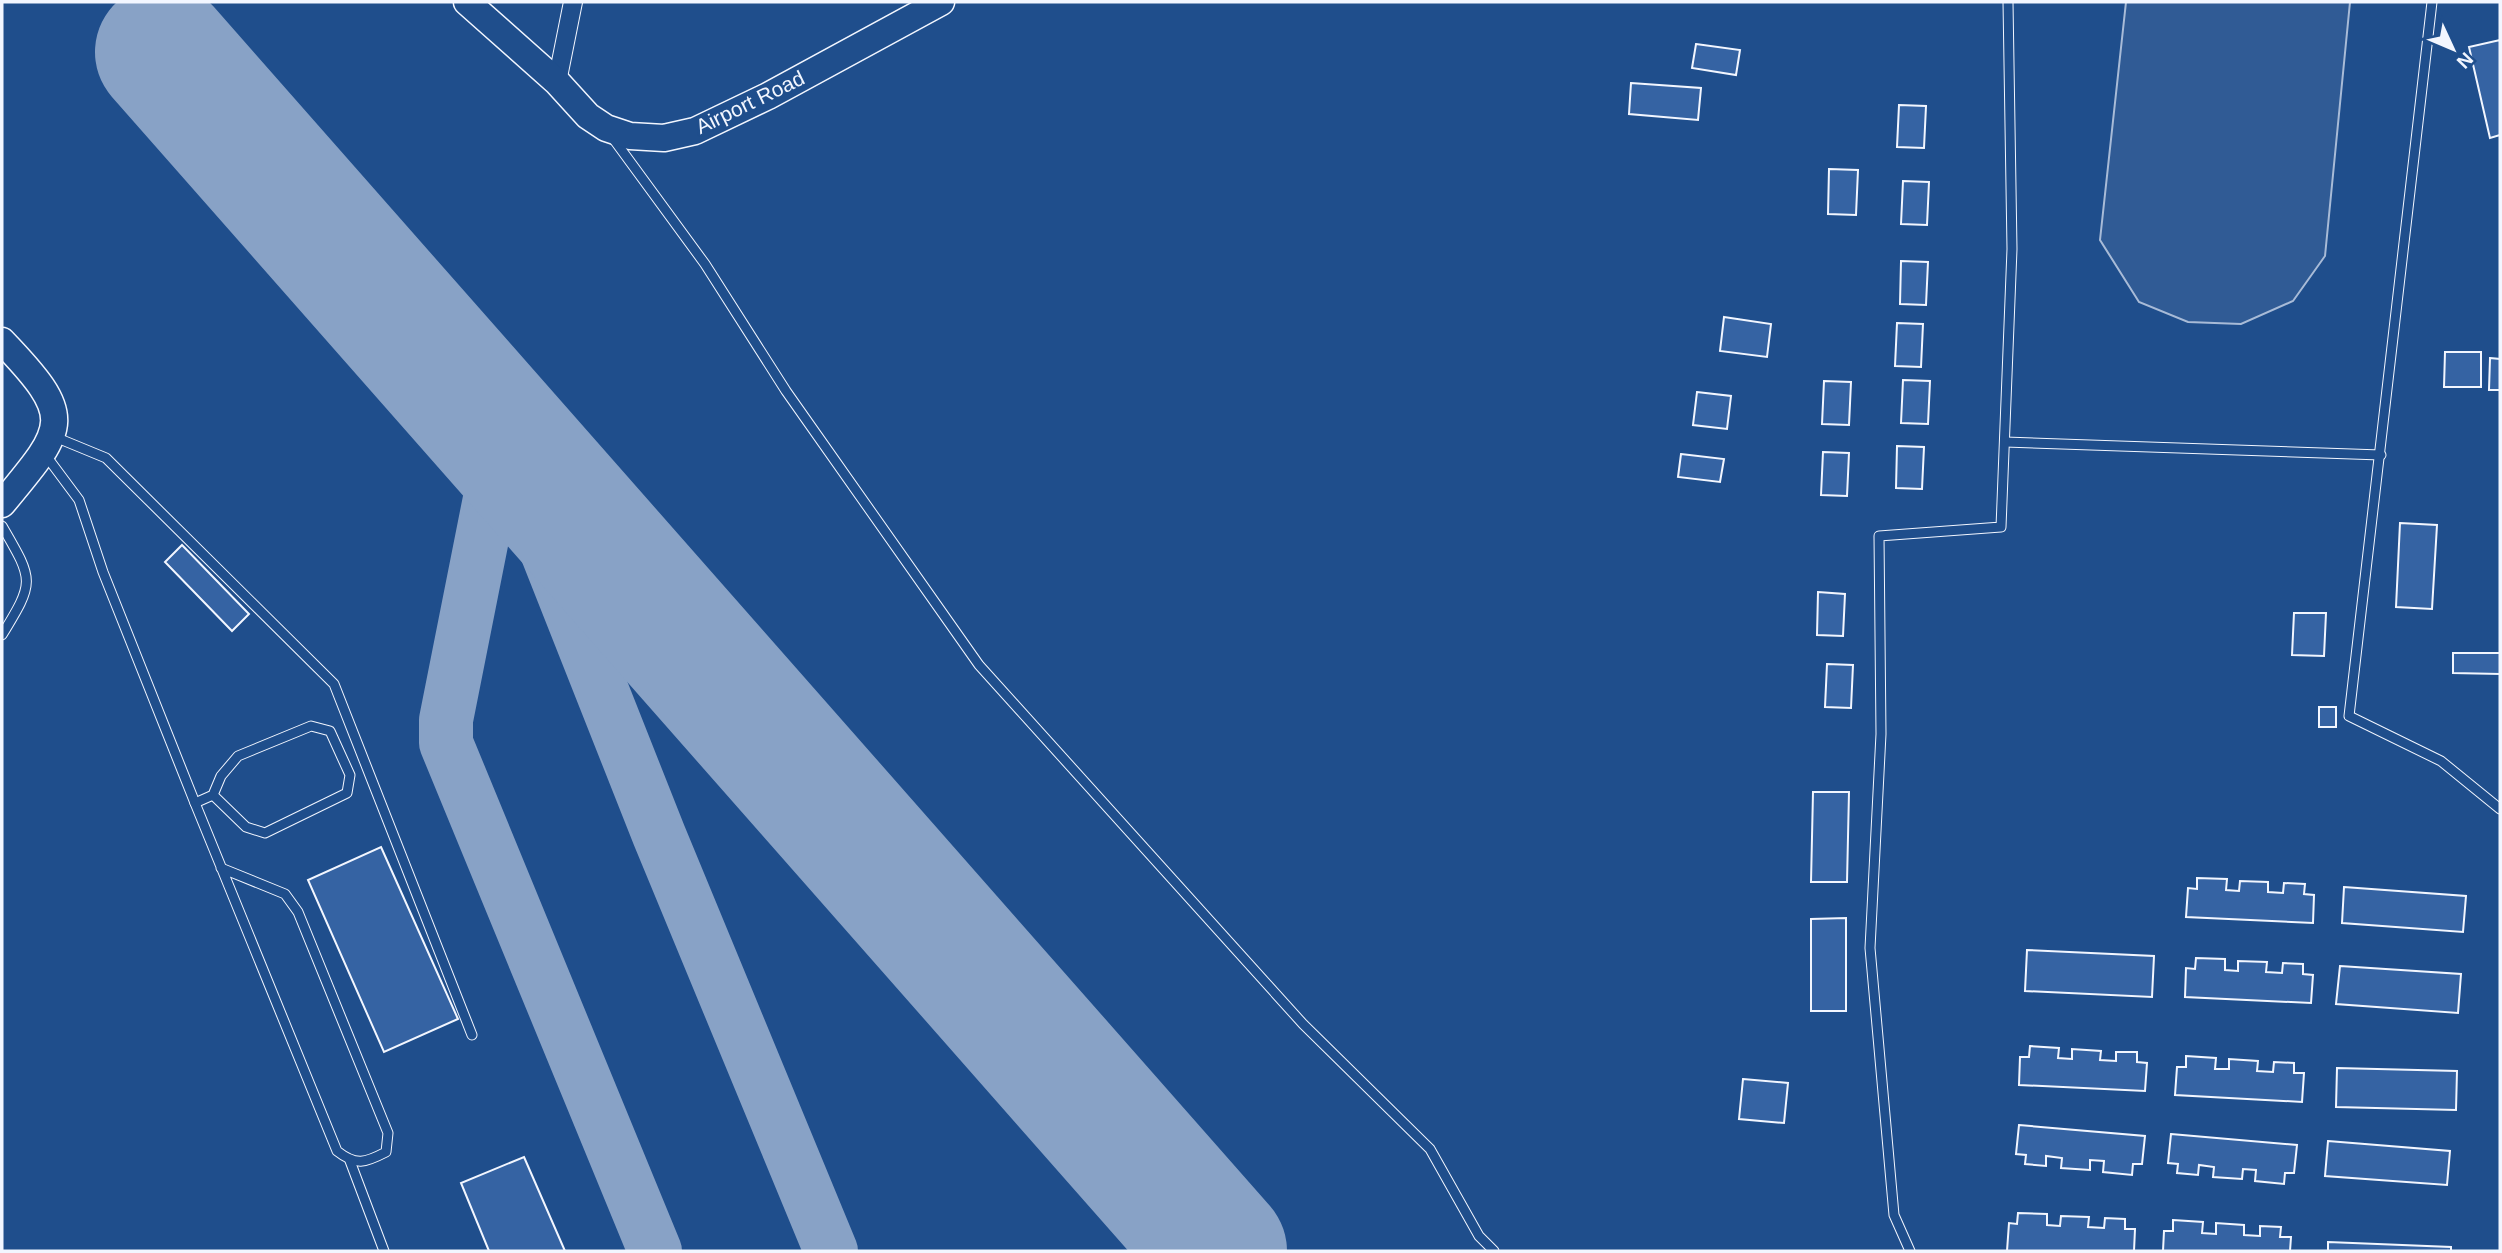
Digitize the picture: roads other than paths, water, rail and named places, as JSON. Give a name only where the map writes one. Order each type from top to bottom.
[{"type":"main road","name":"Airport Road","points":[[467,2],[557,82],[588,116],[606,128],[630,136],[664,138],[695,131],[768,96],[941,2]]},
{"type":"main road","points":[[2,341],[40,380],[55,410],[48,444],[2,504]]},
{"type":"street","points":[[557,82],[573,2]]},
{"type":"lane","points":[[1910,1251],[1894,1216],[1870,948],[1881,734],[1879,536],[2001,527],[2012,249],[2008,2]]},
{"type":"lane","points":[[2432,2],[2350,716],[2441,761],[2500,809]]},
{"type":"lane","points":[[606,128],[705,264],[786,391],[979,665],[1303,1024],[1430,1149],[1479,1236],[1494,1251]]},
{"type":"lane","points":[[2005,442],[2381,455]]},
{"type":"lane","points":[[48,444],[79,500],[103,572],[221,868],[337,1151],[350,1161],[364,1163],[386,1152],[388,1133],[298,912],[285,894],[221,868]]},
{"type":"lane","points":[[48,444],[106,458],[334,684],[472,1034]]},
{"type":"lane","points":[[2,526],[28,573],[26,595],[2,635]]},
{"type":"lane","points":[[195,803],[213,794],[221,776],[238,756],[311,726],[330,731],[350,775],[347,793],[265,833],[246,827],[213,794]]},
{"type":"lane","points":[[350,1161],[384,1251]]}]
